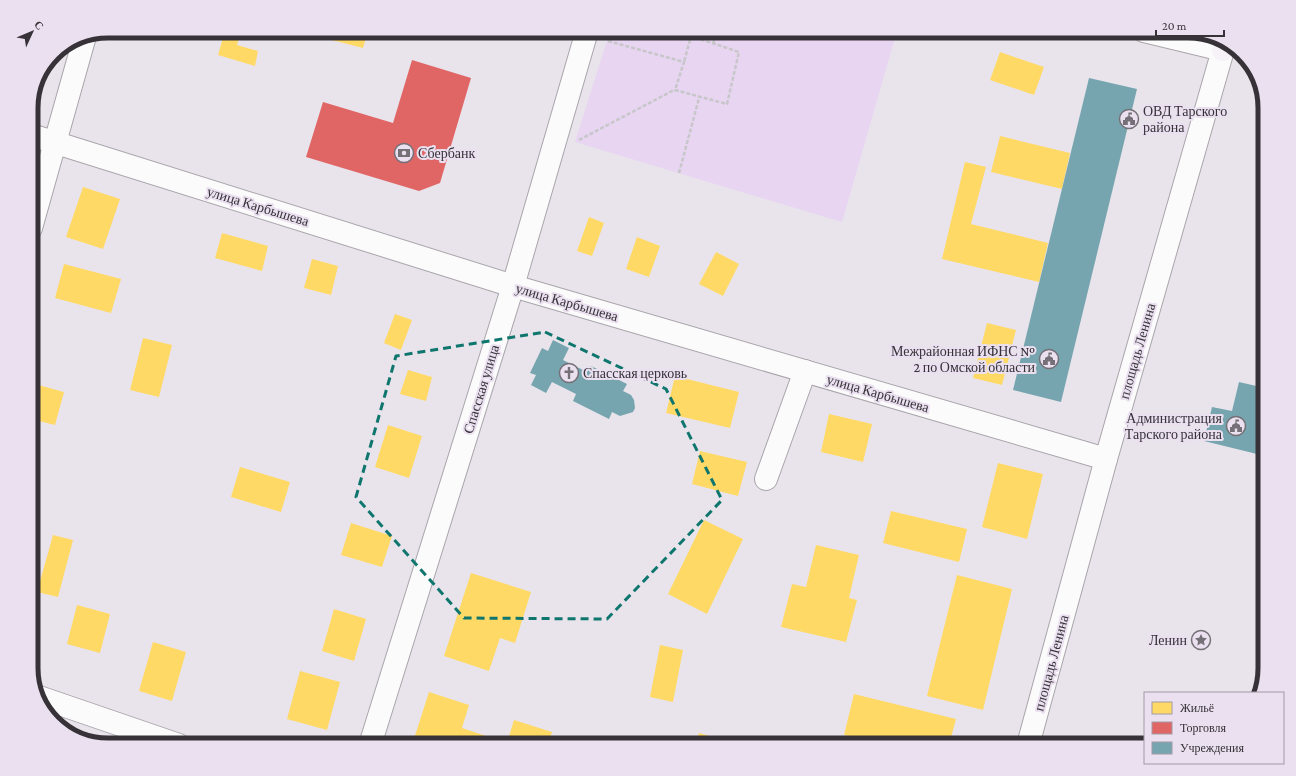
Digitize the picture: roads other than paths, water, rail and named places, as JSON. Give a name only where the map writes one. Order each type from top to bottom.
[{"type":"street","name":"Спасская улица","points":[[372,738],[513,286],[585,38]]},
{"type":"street","points":[[1182,38],[1219,45]]},
{"type":"street","points":[[38,204],[83,43]]},
{"type":"street","name":"площадь Ленина","points":[[1030,738],[1106,459],[1224,48]]},
{"type":"street","name":"улица Карбышева","points":[[38,137],[513,286],[1106,459]]},
{"type":"street","points":[[766,479],[805,371]]},
{"type":"street","points":[[45,699],[159,738]]},
{"type":"place","name":"ОВД Тарского района","points":[[1129,119]]},
{"type":"place","name":"Сбербанк","points":[[404,153]]},
{"type":"place","name":"Межрайонная ИФНС № 2 по Омской области","points":[[1049,359]]},
{"type":"place","name":"Спасская церковь","points":[[569,373]]},
{"type":"place","name":"Администрация Тарского района","points":[[1236,426]]},
{"type":"place","name":"Ленин","points":[[1201,640]]}]
